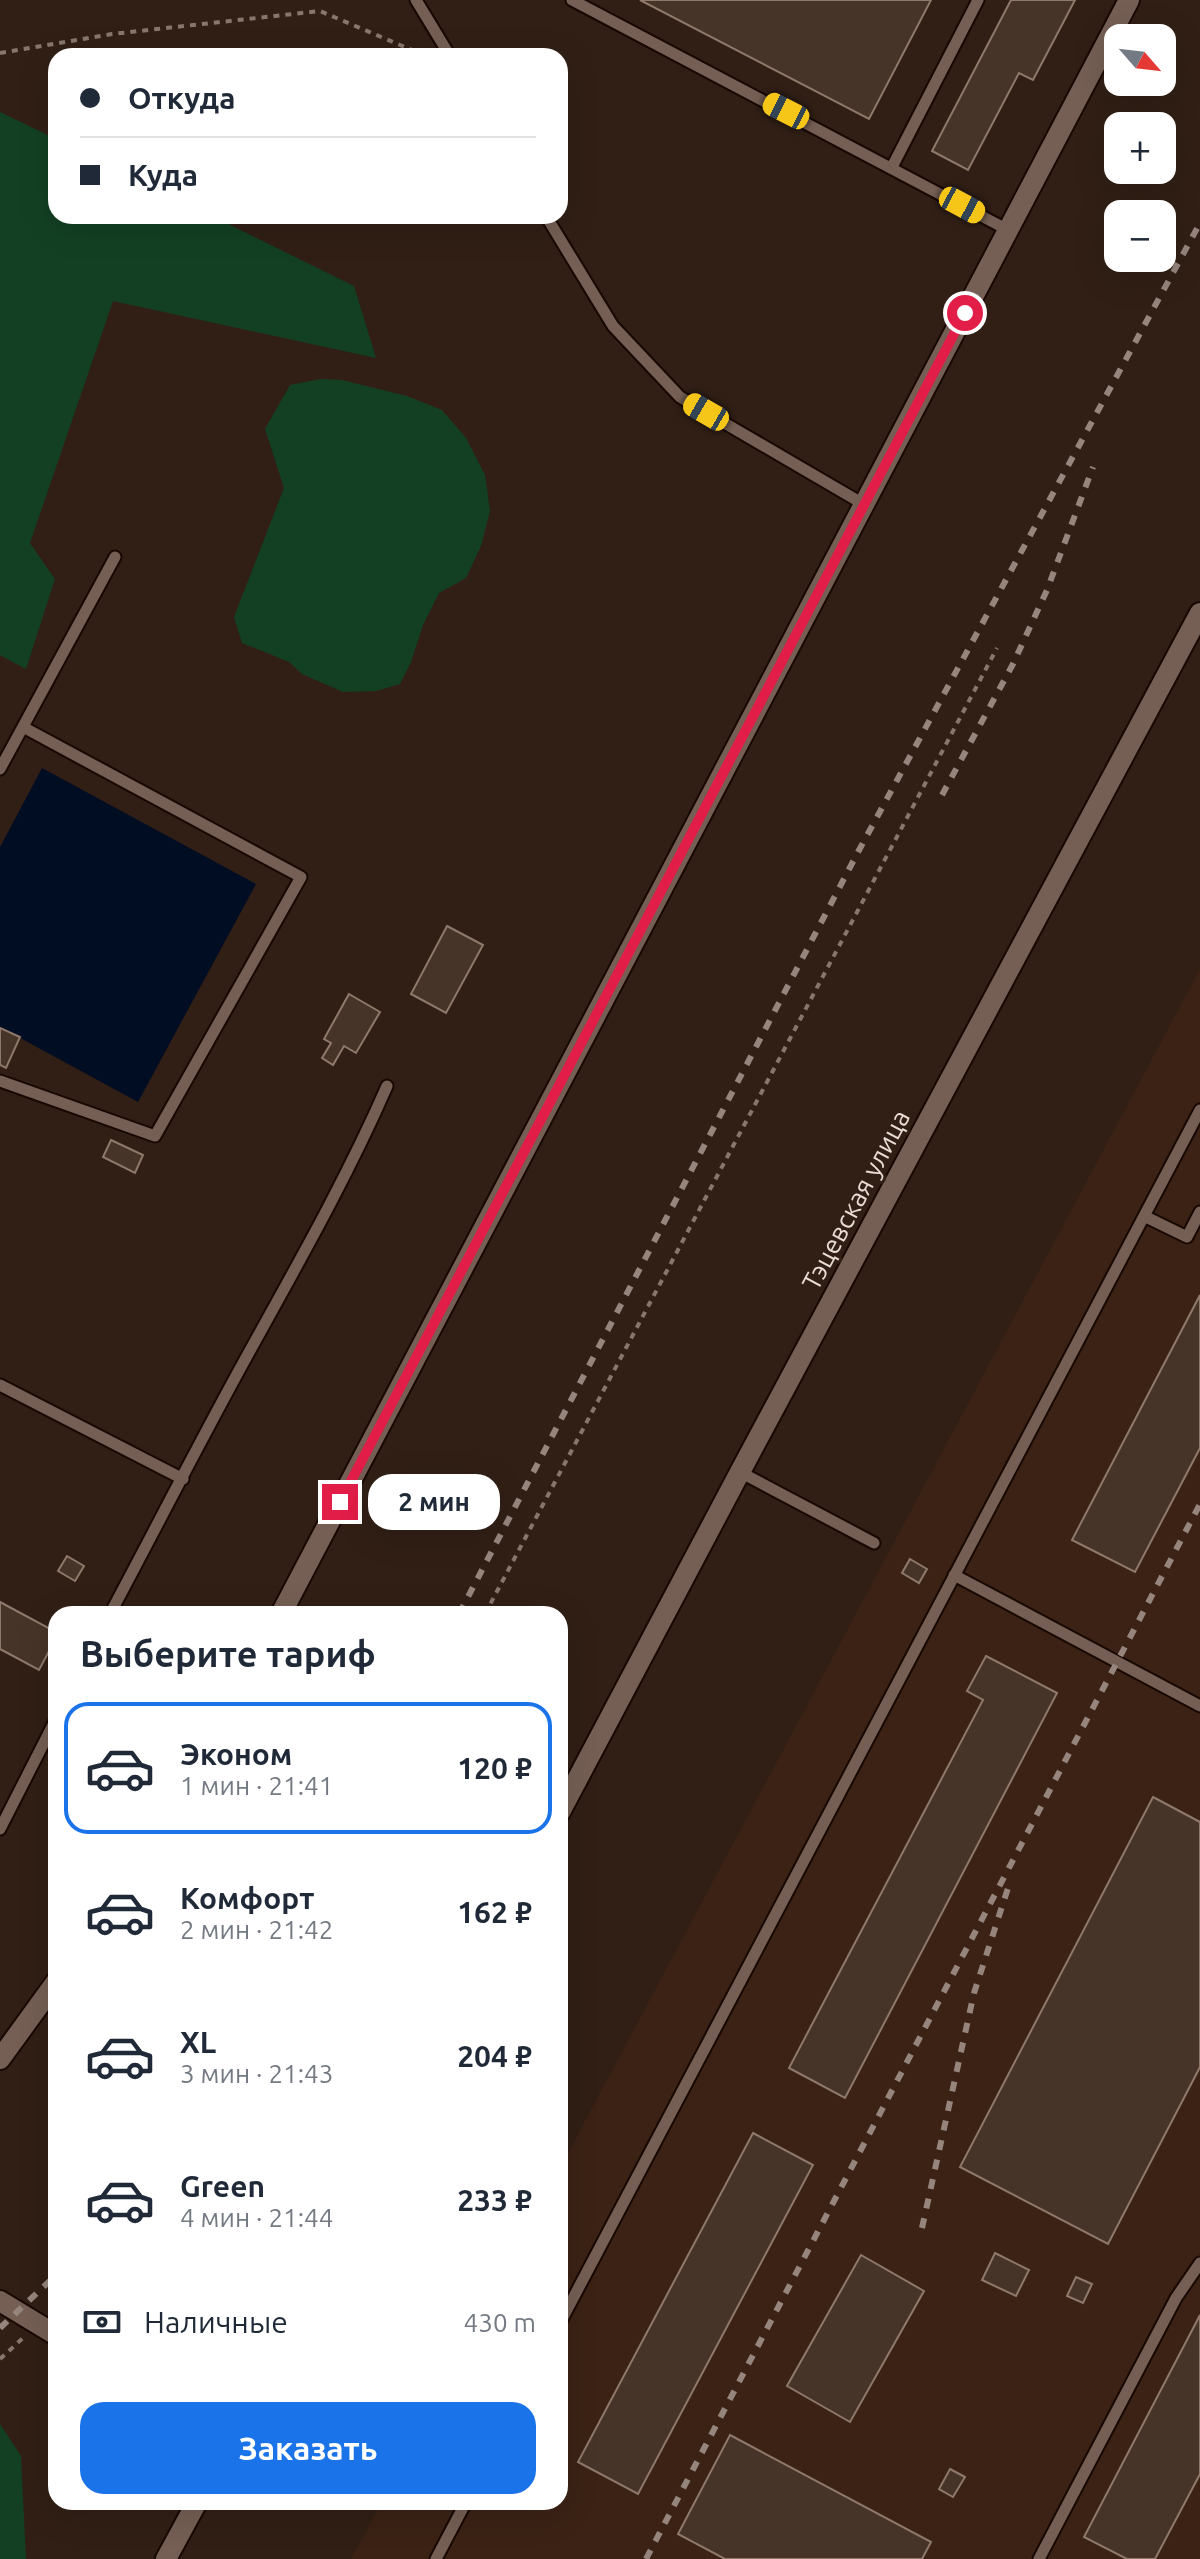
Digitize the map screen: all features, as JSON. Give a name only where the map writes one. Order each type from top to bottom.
[{"type":"street","points":[[285,1606],[1129,0]]},
{"type":"street","name":"Тэцевская улица","points":[[568,1797],[1200,613]]},
{"type":"street","points":[[0,2059],[48,1993]]},
{"type":"street","points":[[0,2301],[48,2330]]},
{"type":"street","points":[[166,2559],[193,2510]]},
{"type":"lane","points":[[416,0],[445,48]]},
{"type":"lane","points":[[572,0],[1008,230]]},
{"type":"lane","points":[[892,167],[978,0]]},
{"type":"lane","points":[[551,224],[613,326],[680,397],[865,505]]},
{"type":"lane","points":[[0,769],[115,557]]},
{"type":"lane","points":[[0,1081],[155,1136],[301,877],[23,727]]},
{"type":"lane","points":[[114,1606],[309,1245],[365,1137],[387,1086]]},
{"type":"lane","points":[[568,2308],[1200,1110]]},
{"type":"lane","points":[[1144,1216],[1187,1237],[1200,1212]]},
{"type":"lane","points":[[0,1385],[183,1479]]},
{"type":"lane","points":[[740,1472],[874,1543]]},
{"type":"lane","points":[[954,1575],[1200,1706]]},
{"type":"lane","points":[[0,1829],[48,1737]]},
{"type":"lane","points":[[1039,2559],[1176,2298],[1200,2263]]},
{"type":"lane","points":[[436,2559],[462,2510]]},
{"type":"path","points":[[0,53],[112,34],[320,11],[407,48]]},
{"type":"path","points":[[489,1606],[997,648]]},
{"type":"shaded area","points":[[1200,969],[1200,2559],[351,2559],[378,2510],[568,2510],[568,2153]]},
{"type":"green space","points":[[0,112],[48,135],[48,224],[228,224],[354,286],[376,358],[113,301],[30,543],[55,579],[26,669],[0,655]]},
{"type":"green space","points":[[321,379],[342,380],[407,396],[442,410],[466,438],[485,475],[490,511],[481,546],[466,578],[439,593],[400,684],[376,691],[343,692],[302,674],[289,662],[242,643],[234,617],[284,488],[265,429],[290,385]]},
{"type":"green space","points":[[0,2424],[21,2456],[26,2559],[0,2559]]},
{"type":"water","points":[[42,768],[256,884],[138,1102],[0,1027],[0,847]]},
{"type":"building","points":[[640,0],[931,0],[869,119]]},
{"type":"building","points":[[1011,0],[1075,0],[1033,80],[1019,73],[968,170],[932,151]]},
{"type":"building","points":[[447,926],[483,945],[446,1013],[411,994]]},
{"type":"building","points":[[349,994],[380,1012],[356,1053],[344,1046],[333,1065],[322,1058],[331,1043],[324,1039]]},
{"type":"building","points":[[0,1028],[20,1037],[6,1068],[0,1065]]},
{"type":"building","points":[[111,1140],[143,1155],[135,1173],[103,1157]]},
{"type":"building","points":[[1200,1295],[1200,1448],[1135,1572],[1072,1540]]},
{"type":"building","points":[[67,1556],[84,1566],[75,1581],[58,1571]]},
{"type":"building","points":[[910,1559],[927,1569],[919,1583],[902,1573]]},
{"type":"building","points":[[0,1602],[48,1628],[48,1653],[39,1670],[0,1649]]},
{"type":"building","points":[[986,1656],[1057,1693],[845,2098],[789,2068],[983,1700],[967,1691]]},
{"type":"building","points":[[1153,1797],[1200,1822],[1200,2067],[1108,2244],[960,2167]]},
{"type":"building","points":[[753,2133],[813,2165],[638,2494],[578,2462]]},
{"type":"building","points":[[995,2253],[1029,2270],[1016,2296],[982,2280]]},
{"type":"building","points":[[861,2255],[924,2291],[850,2422],[787,2386]]},
{"type":"building","points":[[1076,2277],[1092,2284],[1083,2303],[1067,2296]]},
{"type":"building","points":[[1200,2315],[1200,2474],[1155,2559],[1127,2559],[1084,2537]]},
{"type":"building","points":[[730,2435],[931,2542],[922,2559],[725,2559],[678,2534]]},
{"type":"building","points":[[950,2469],[965,2477],[953,2497],[939,2489]]},
{"type":"railway","points":[[463,1606],[858,852],[1200,223]]},
{"type":"railway","points":[[942,795],[1013,664],[1047,590],[1093,467]]},
{"type":"railway","points":[[646,2559],[1200,1504]]},
{"type":"railway","points":[[922,2228],[974,1993],[1009,1885]]},
{"type":"railway","points":[[0,2328],[48,2283]]},
{"type":"route","points":[[340,1502],[965,313]]}]
